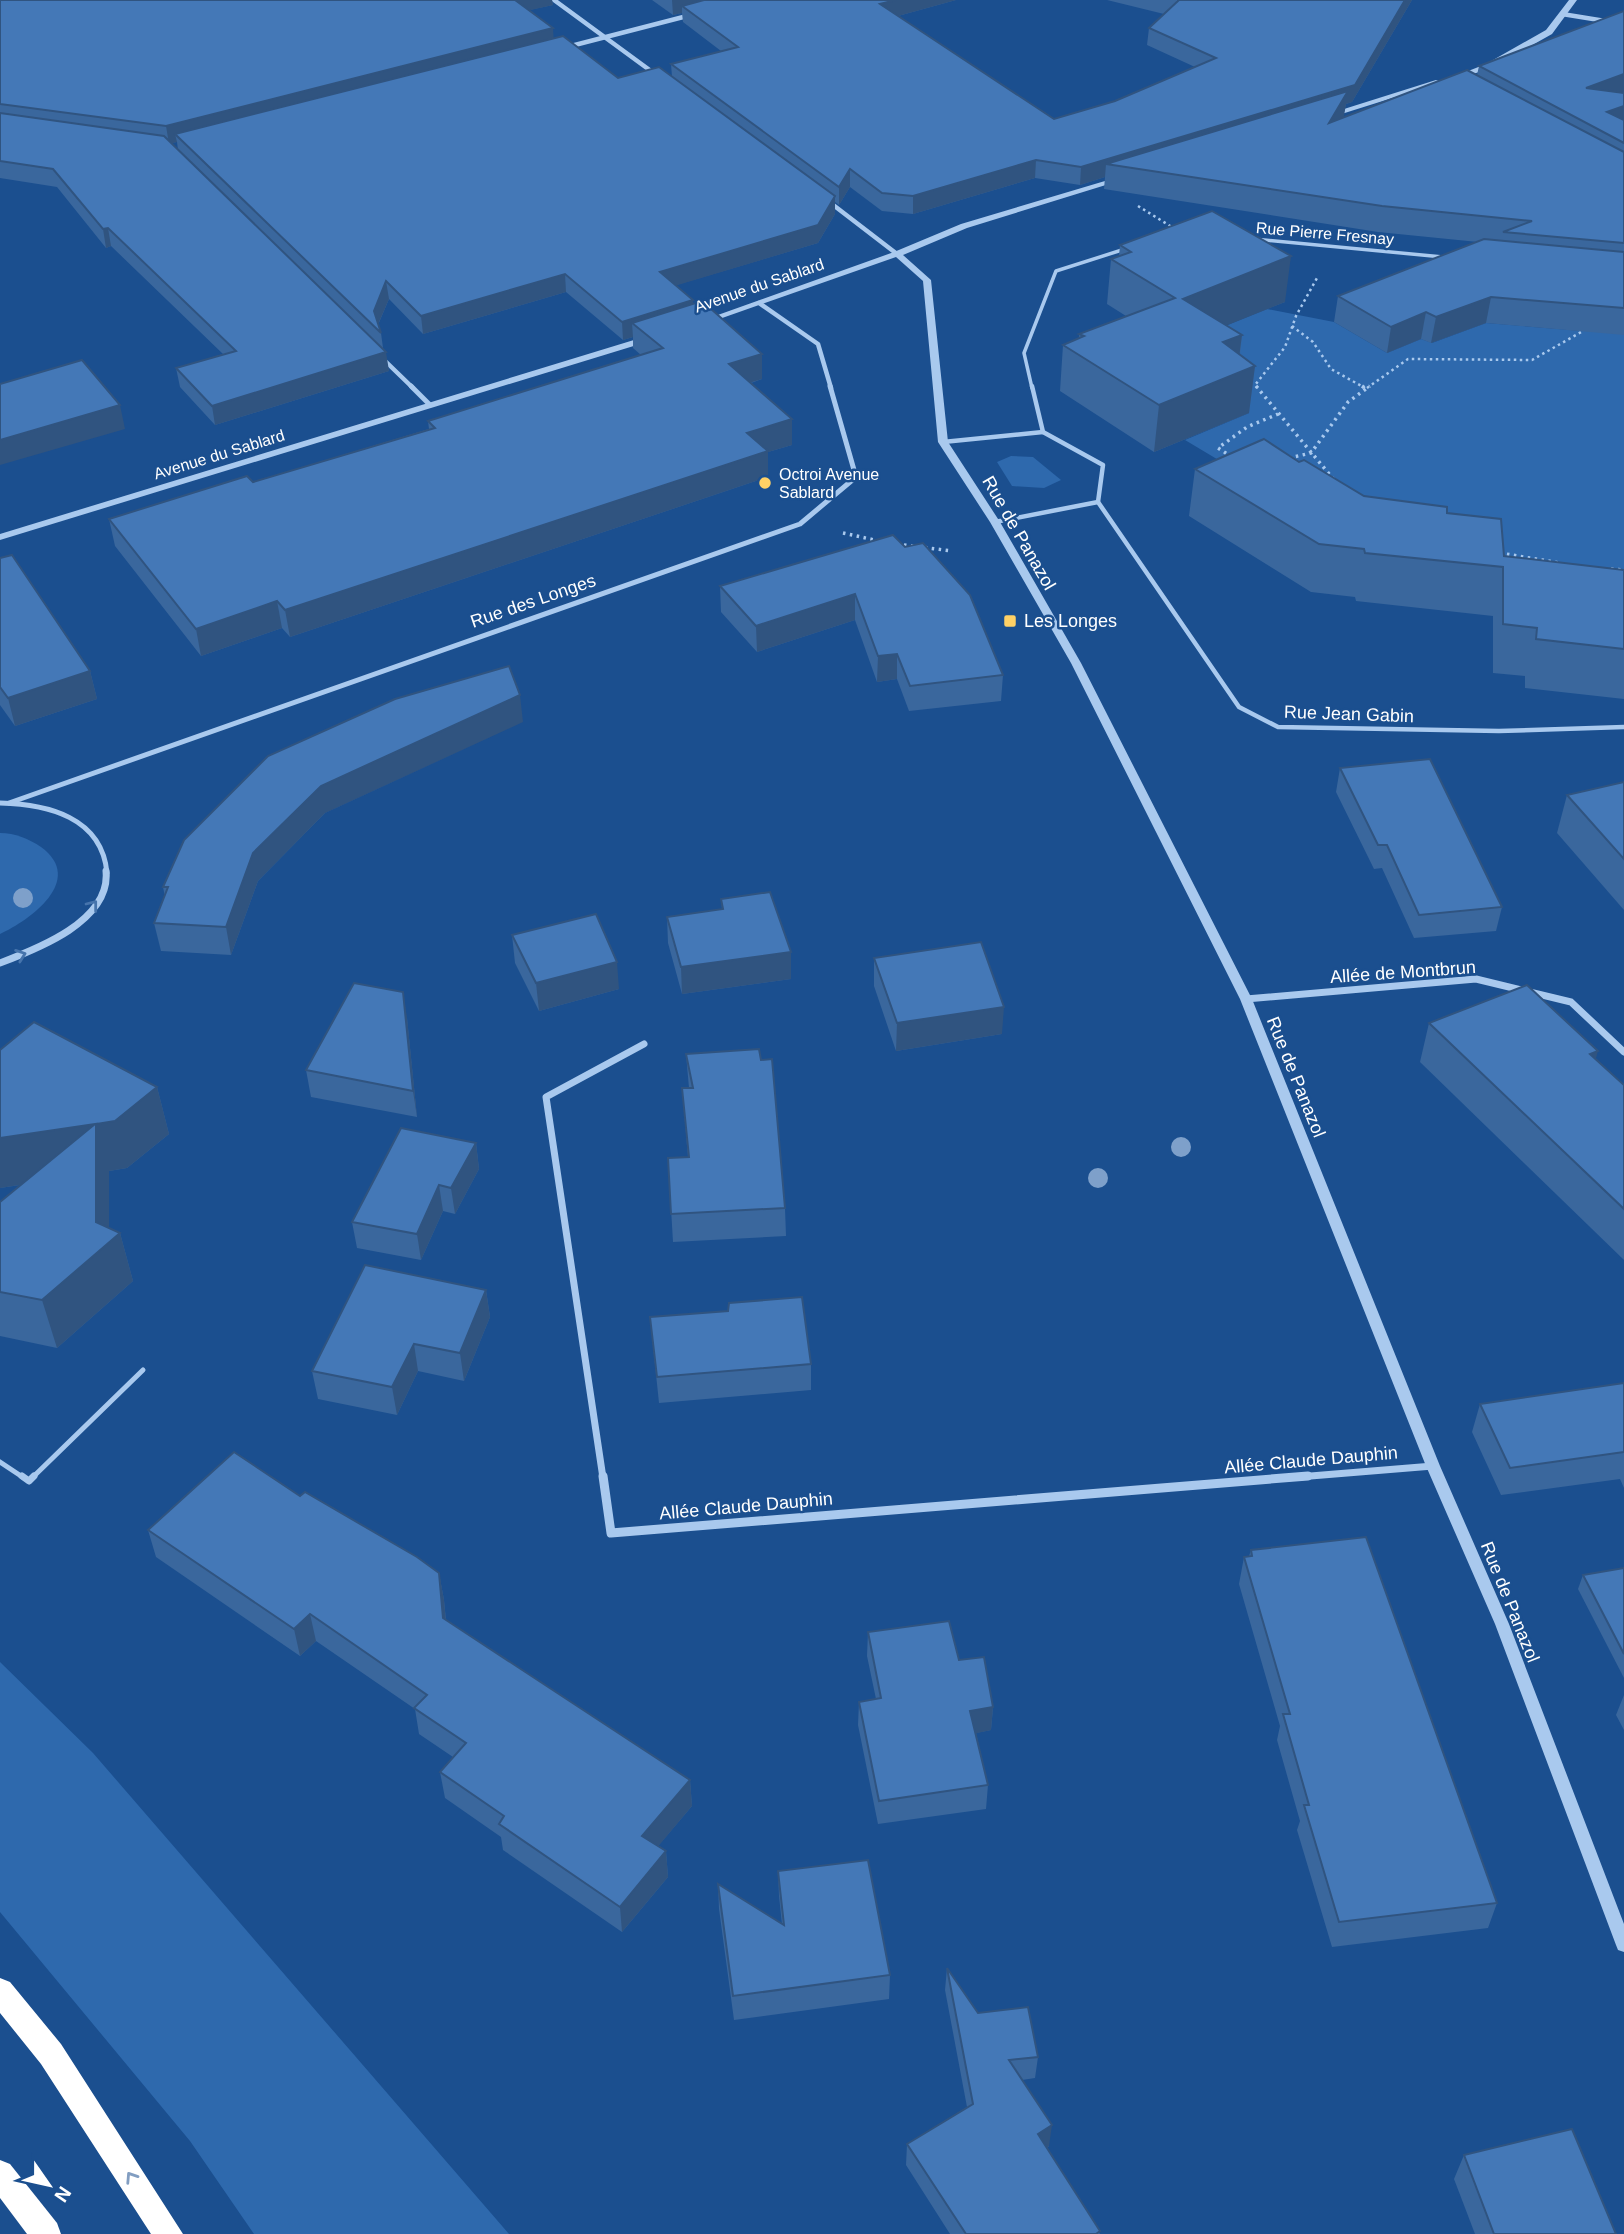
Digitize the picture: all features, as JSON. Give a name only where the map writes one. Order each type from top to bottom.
[{"type":"highway","points":[[0,1990],[51,2054],[168,2234]]},
{"type":"highway","points":[[0,2174],[46,2234]]},
{"type":"street","points":[[554,0],[661,78]]},
{"type":"street","points":[[1315,120],[1489,66],[1549,32],[1573,0]]},
{"type":"street","points":[[554,50],[702,12]]},
{"type":"street","points":[[1562,15],[1624,24]]},
{"type":"street","name":"Avenue du Sablard","points":[[691,325],[897,254],[964,226],[1131,176]]},
{"type":"street","points":[[819,194],[897,254]]},
{"type":"street","name":"Rue de Panazol","points":[[897,254],[927,280],[943,442],[995,522],[1076,663],[1246,999],[1433,1466],[1502,1623],[1624,1945]]},
{"type":"street","name":"Rue des Longes","points":[[9,803],[800,524],[856,477],[818,344],[759,303]]},
{"type":"street","name":"Avenue du Sablard","points":[[0,537],[652,337]]},
{"type":"street","points":[[374,349],[430,405]]},
{"type":"street","name":"Rue des Longes","points":[[0,803],[48,808],[81,822],[101,843],[108,869],[100,897],[77,925],[41,947],[0,963]]},
{"type":"street","name":"Allée de Montbrun","points":[[1246,999],[1476,979],[1571,1002],[1624,1052]]},
{"type":"street","name":"Allée Claude Dauphin","points":[[644,1044],[546,1097],[611,1533],[1433,1466]]},
{"type":"lane","points":[[1043,432],[1024,353],[1056,271],[1178,232]]},
{"type":"lane","name":"Rue Pierre Fresnay","points":[[1243,238],[1444,257]]},
{"type":"lane","points":[[943,442],[1043,432],[1103,465],[1098,502],[995,522]]},
{"type":"lane","name":"Rue Jean Gabin","points":[[1098,502],[1239,707],[1278,727],[1499,731],[1624,727]]},
{"type":"lane","points":[[0,1462],[29,1481],[143,1370]]},
{"type":"path","points":[[1137,205],[1178,232]]},
{"type":"path","points":[[1334,247],[1292,326],[1285,347],[1255,386],[1341,487]]},
{"type":"path","points":[[1292,326],[1313,342],[1331,369],[1366,389]]},
{"type":"path","points":[[1286,459],[1311,453],[1348,401],[1408,359],[1532,360],[1583,331]]},
{"type":"path","points":[[1239,462],[1218,448],[1247,427],[1278,414]]},
{"type":"path","points":[[887,543],[952,551]]},
{"type":"path","points":[[1492,552],[1568,564]]},
{"type":"path","points":[[1601,568],[1624,570]]},
{"type":"shaded area","points":[[1267,309],[1334,322],[1387,353],[1421,339],[1432,343],[1486,323],[1583,331],[1624,329],[1624,620],[1297,507],[1185,440],[1249,413],[1178,345]]},
{"type":"shaded area","points":[[1011,456],[1033,457],[1061,480],[1044,488],[1012,486],[997,462]]},
{"type":"shaded area","points":[[0,833],[22,837],[41,847],[53,860],[58,873],[56,885],[49,898],[25,919],[0,934]]},
{"type":"shaded area","points":[[0,1662],[93,1753],[509,2234],[254,2234],[190,2141],[0,1912]]},
{"type":"building","points":[[0,0],[515,0],[553,28],[166,126],[0,104]]},
{"type":"building","points":[[704,0],[896,0],[880,4],[1054,119],[1115,101],[1216,58],[1149,28],[1179,0],[1405,0],[1355,85],[1081,167],[1036,160],[913,196],[882,193],[850,169],[839,187],[671,64],[738,47],[682,6]]},
{"type":"building","points":[[1624,11],[1624,74],[1586,88],[1624,93],[1624,106],[1607,112],[1624,120],[1624,143],[1479,66]]},
{"type":"building","points":[[563,36],[618,78],[659,67],[835,196],[818,225],[660,272],[693,300],[622,322],[565,274],[421,316],[386,281],[374,311],[381,333],[175,134]]},
{"type":"building","points":[[1467,70],[1624,152],[1624,243],[1503,232],[1532,221],[1382,206],[1106,164],[1348,91],[1329,123]]},
{"type":"building","points":[[0,113],[164,136],[386,352],[212,406],[176,368],[236,351],[108,228],[103,229],[53,169],[0,161]]},
{"type":"building","points":[[1212,211],[1291,256],[1183,299],[1242,335],[1223,342],[1255,366],[1159,405],[1063,345],[1084,336],[1079,334],[1175,298],[1111,259],[1131,252],[1120,245]]},
{"type":"building","points":[[1484,239],[1624,252],[1624,308],[1491,297],[1436,317],[1426,312],[1391,327],[1338,296]]},
{"type":"building","points":[[702,301],[762,354],[729,364],[792,419],[747,433],[768,451],[285,610],[277,601],[196,629],[109,519],[247,476],[253,482],[435,428],[428,421],[663,348],[632,323]]},
{"type":"building","points":[[82,360],[120,405],[0,440],[0,384]]},
{"type":"building","points":[[1264,439],[1299,462],[1304,460],[1364,496],[1447,507],[1447,513],[1501,519],[1504,556],[1624,570],[1624,649],[1536,639],[1537,628],[1503,624],[1503,567],[1365,553],[1364,549],[1319,544],[1195,469]]},
{"type":"building","points":[[893,535],[905,547],[923,543],[970,595],[1003,675],[910,686],[897,654],[878,656],[855,594],[756,626],[720,586]]},
{"type":"building","points":[[12,555],[90,671],[8,698],[0,687],[0,558]]},
{"type":"building","points":[[509,666],[520,695],[321,786],[253,853],[226,927],[154,923],[168,887],[163,887],[184,840],[268,756],[395,699]]},
{"type":"building","points":[[1430,759],[1502,907],[1419,915],[1387,845],[1378,845],[1340,768]]},
{"type":"building","points":[[1624,782],[1624,859],[1567,795]]},
{"type":"building","points":[[770,892],[791,952],[681,967],[667,917],[723,909],[721,899]]},
{"type":"building","points":[[596,914],[617,962],[536,983],[512,935]]},
{"type":"building","points":[[981,942],[1004,1007],[897,1023],[874,958]]},
{"type":"building","points":[[354,983],[403,992],[413,1091],[306,1070]]},
{"type":"building","points":[[1527,985],[1598,1051],[1590,1054],[1624,1085],[1624,1209],[1429,1023]]},
{"type":"building","points":[[34,1022],[157,1087],[115,1121],[96,1124],[96,1222],[120,1233],[42,1300],[0,1292],[0,1202],[95,1124],[0,1138],[0,1050]]},
{"type":"building","points":[[759,1049],[761,1060],[772,1059],[785,1208],[671,1214],[668,1158],[689,1157],[682,1088],[693,1088],[686,1054]]},
{"type":"building","points":[[401,1128],[476,1143],[451,1188],[439,1185],[417,1234],[352,1222]]},
{"type":"building","points":[[365,1265],[486,1290],[460,1353],[414,1344],[392,1387],[312,1371]]},
{"type":"building","points":[[802,1297],[811,1364],[657,1377],[650,1317],[728,1311],[729,1303]]},
{"type":"building","points":[[1624,1383],[1624,1452],[1510,1468],[1480,1404]]},
{"type":"building","points":[[234,1452],[300,1496],[305,1492],[417,1557],[439,1573],[443,1618],[690,1780],[642,1836],[666,1851],[620,1907],[499,1824],[504,1816],[440,1772],[466,1743],[414,1708],[427,1695],[310,1614],[294,1629],[148,1530]]},
{"type":"building","points":[[1366,1537],[1497,1903],[1339,1922],[1304,1805],[1309,1805],[1283,1714],[1290,1714],[1244,1557],[1252,1556],[1251,1550]]},
{"type":"building","points":[[1624,1568],[1624,1654],[1583,1575]]},
{"type":"building","points":[[949,1621],[959,1660],[984,1657],[993,1707],[970,1711],[988,1785],[879,1801],[859,1702],[881,1698],[868,1632]]},
{"type":"building","points":[[868,1860],[890,1975],[733,1996],[718,1884],[784,1925],[778,1871]]},
{"type":"building","points":[[947,1968],[978,2013],[1028,2007],[1038,2057],[1009,2060],[1052,2125],[1038,2134],[1100,2231],[1096,2234],[966,2234],[907,2144],[973,2104]]},
{"type":"building","points":[[1572,2129],[1616,2234],[1494,2234],[1464,2155]]},
{"type":"place","name":"Octroi Avenue Sablard","points":[[765,483]]},
{"type":"place","name":"Les Longes","points":[[1010,621]]}]
